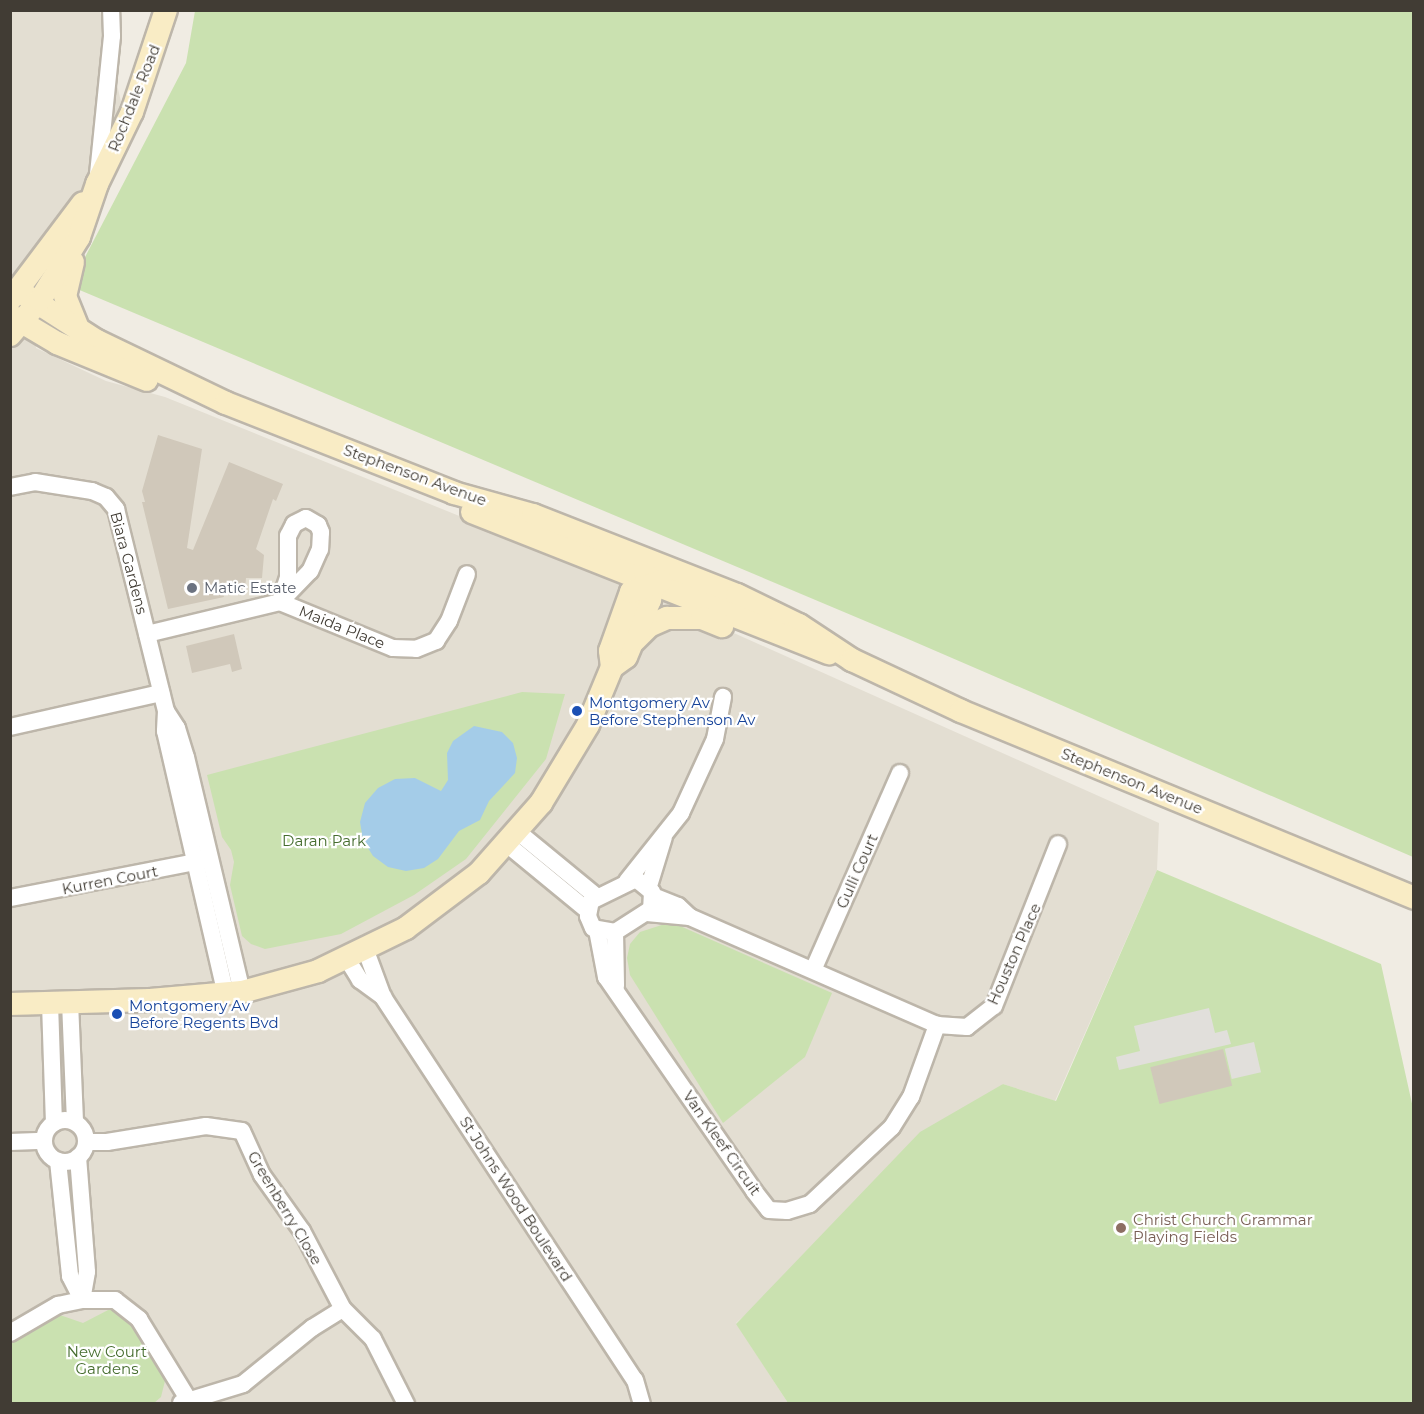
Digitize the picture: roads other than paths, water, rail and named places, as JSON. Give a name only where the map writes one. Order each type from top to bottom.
[{"type":"main road","name":"Rochdale Road","points":[[20,320],[79,237],[97,184],[132,112],[166,10]]},
{"type":"main road","name":"Rochdale Road","points":[[14,295],[97,184]]},
{"type":"main road","points":[[79,237],[65,285],[68,311],[79,330]]},
{"type":"main road","name":"Stephenson Avenue","points":[[14,295],[20,320],[106,366],[343,464],[652,583],[807,647],[852,660]]},
{"type":"main road","name":"Stephenson Avenue","points":[[20,320],[79,330],[226,403],[454,492],[533,515],[688,576],[799,625],[852,660],[961,711],[1413,898]]},
{"type":"main road","points":[[10,1004],[234,993],[278,984],[357,955],[441,904],[513,838],[566,767],[612,667],[626,657],[650,600],[652,583],[630,558],[533,515]]},
{"type":"main road","points":[[612,667],[610,651],[631,592],[652,583],[688,576]]},
{"type":"main road","points":[[632,643],[657,621],[689,617],[702,618],[774,647],[807,647]]},
{"type":"street","name":"Rochdale Road","points":[[97,184],[106,104],[111,10]]},
{"type":"street","name":"Biara Gardens","points":[[10,487],[35,482],[97,492],[110,501],[120,519],[161,693],[166,711],[177,728],[186,757],[202,861],[234,993]]},
{"type":"street","name":"Maida Place","points":[[147,634],[280,602],[393,648],[416,650],[441,635],[467,574]]},
{"type":"street","points":[[10,727],[161,693]]},
{"type":"street","points":[[627,881],[681,813],[707,758],[720,722],[723,697]]},
{"type":"street","name":"Gulli Court","points":[[814,968],[900,773]]},
{"type":"street","points":[[647,913],[664,836]]},
{"type":"street","points":[[513,838],[597,897]]},
{"type":"street","points":[[513,838],[588,911],[597,930],[615,932],[647,913],[690,917],[814,968],[937,1024]]},
{"type":"street","name":"Houston Place","points":[[937,1024],[967,1027],[993,1006],[1058,844]]},
{"type":"street","name":"Kurren Court","points":[[10,898],[202,861]]},
{"type":"street","points":[[588,911],[597,897],[627,881],[636,879],[651,891],[678,906],[690,917]]},
{"type":"street","name":"Van Kleef Circuit","points":[[597,930],[606,977],[754,1191],[769,1209],[787,1212],[810,1204],[892,1127],[911,1097],[937,1024]]},
{"type":"street","points":[[615,932],[616,989]]},
{"type":"street","name":"St Johns Wood Boulevard","points":[[357,955],[635,1380],[642,1404]]},
{"type":"street","points":[[60,1002],[75,1122],[82,1149],[87,1272],[82,1300]]},
{"type":"street","points":[[60,1002],[54,1123],[44,1141],[47,1151],[58,1161],[70,1276],[82,1300]]},
{"type":"street","points":[[54,1123],[75,1122]]},
{"type":"street","name":"Greenberry Close","points":[[82,1149],[107,1142],[206,1126],[242,1131],[262,1175],[302,1231],[343,1309],[373,1339],[406,1404]]},
{"type":"street","points":[[10,1142],[44,1141]]},
{"type":"street","points":[[58,1161],[82,1149]]},
{"type":"street","points":[[10,1333],[49,1309],[82,1300],[115,1300],[133,1312],[187,1403],[243,1384],[304,1334],[343,1309]]},
{"type":"water","points":[[474,726],[502,732],[513,743],[517,758],[515,773],[489,801],[480,820],[459,831],[438,859],[424,868],[406,871],[388,867],[373,856],[363,840],[360,822],[365,803],[378,788],[395,779],[415,778],[441,791],[448,780],[447,753],[453,741]]},
{"type":"place","name":"Matic Estate","points":[[192,588]]},
{"type":"place","name":"Montgomery Av Before Stephenson Av","points":[[577,711]]},
{"type":"place","name":"Montgomery Av Before Regents Bvd","points":[[117,1014]]},
{"type":"place","name":"Christ Church Grammar Playing Fields","points":[[1121,1228]]},
{"type":"park label","name":"Daran Park","points":[[324,841]]},
{"type":"park label","name":"New Court Gardens","points":[[107,1360]]}]
